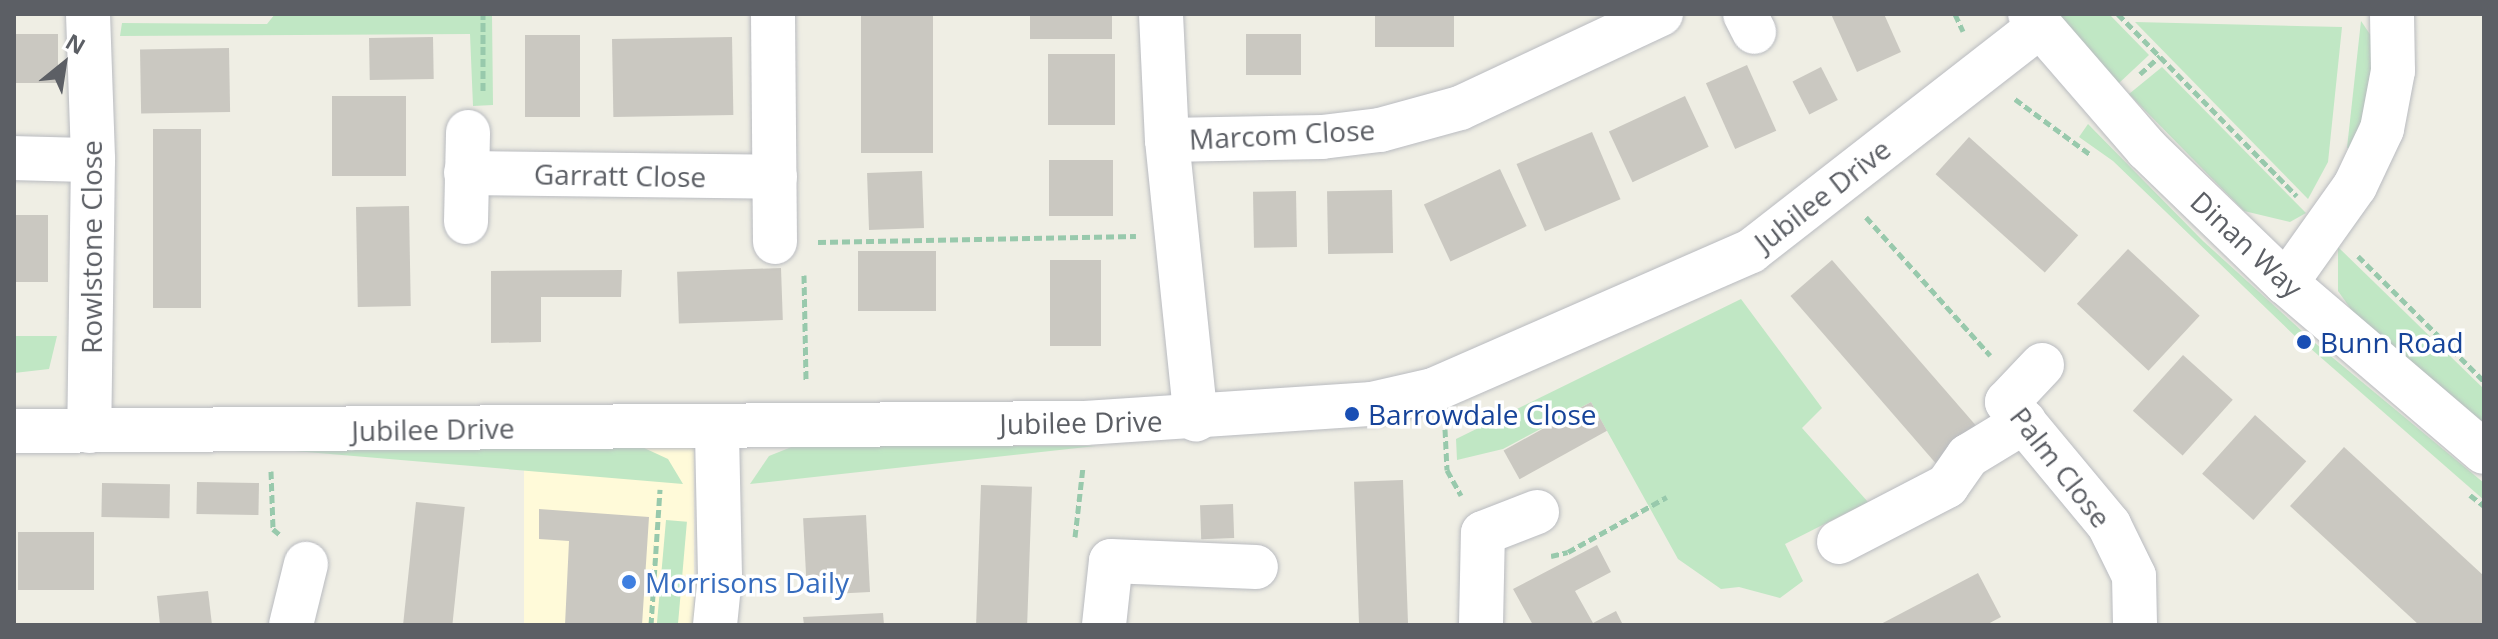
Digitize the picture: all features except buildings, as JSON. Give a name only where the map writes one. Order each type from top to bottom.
[{"type":"street","name":"Rowlstone Close","points":[[88,14],[93,160],[89,431]]},
{"type":"street","points":[[773,14],[775,177],[790,242]]},
{"type":"street","points":[[1161,14],[1167,140],[1196,420]]},
{"type":"street","name":"Marcom Close","points":[[1167,140],[1322,137],[1380,130],[1460,108],[1661,14]]},
{"type":"street","points":[[2286,283],[2355,186],[2382,129],[2393,71],[2392,14]]},
{"type":"street","name":"Dinan Way","points":[[2035,20],[2147,149],[2286,283],[2484,452]]},
{"type":"street","name":"Jubilee Drive","points":[[14,431],[717,428],[1196,420],[1372,404],[1433,390],[1751,251],[2035,20]]},
{"type":"street","points":[[466,222],[467,152]]},
{"type":"street","name":"Garratt Close","points":[[467,152],[775,177]]},
{"type":"street","points":[[14,158],[93,160]]},
{"type":"street","points":[[1839,542],[1947,486],[1968,456],[2029,392]]},
{"type":"street","name":"Palm Close","points":[[2029,392],[2109,525],[2134,576],[2135,625]]},
{"type":"street","points":[[715,625],[720,576],[717,428]]},
{"type":"street","points":[[1481,625],[1483,533],[1537,512]]},
{"type":"street","points":[[1104,625],[1111,561],[1256,567]]},
{"type":"street","points":[[291,625],[306,564]]},
{"type":"path","points":[[467,152],[483,111],[483,14]]},
{"type":"path","points":[[1836,183],[2029,392]]},
{"type":"path","points":[[805,334],[790,242],[1177,235]]},
{"type":"path","points":[[1433,390],[1446,434],[1447,470],[1483,533]]},
{"type":"path","points":[[271,463],[271,497]]},
{"type":"path","points":[[651,625],[660,489]]},
{"type":"path","points":[[1546,557],[1568,552],[1667,497]]},
{"type":"shaded area","points":[[524,447],[694,447],[694,625],[524,625]]},
{"type":"green space","points":[[275,14],[492,14],[493,105],[473,106],[470,34],[120,36],[122,23],[267,24]]},
{"type":"green space","points":[[2059,14],[2109,14],[2149,55],[2118,84]]},
{"type":"green space","points":[[2361,21],[2376,43],[2356,149],[2347,148]]},
{"type":"green space","points":[[2135,22],[2342,27],[2328,162],[2308,199]]},
{"type":"green space","points":[[2162,67],[2306,213],[2290,222],[2244,211],[2129,94]]},
{"type":"green space","points":[[2088,124],[2203,241],[2303,332],[2297,338],[2113,161],[2079,137]]},
{"type":"green space","points":[[2338,247],[2484,389],[2484,423],[2353,312],[2338,291]]},
{"type":"green space","points":[[1741,299],[1822,408],[1802,428],[1868,502],[1785,544],[1803,581],[1780,598],[1739,587],[1721,589],[1678,559],[1591,402],[1503,449],[1457,460],[1456,439]]},
{"type":"green space","points":[[14,336],[57,336],[49,369],[14,373]]},
{"type":"green space","points":[[2315,343],[2484,483],[2484,500],[2310,348]]},
{"type":"green space","points":[[794,446],[1096,446],[750,484],[769,456]]},
{"type":"green space","points":[[642,447],[668,459],[683,484],[283,450]]},
{"type":"green space","points":[[666,520],[687,522],[678,625],[657,625]]},
{"type":"place","name":"Bunn Road","points":[[2304,342]]},
{"type":"place","name":"Barrowdale Close","points":[[1352,414]]},
{"type":"place","name":"Morrisons Daily","points":[[629,582]]}]
